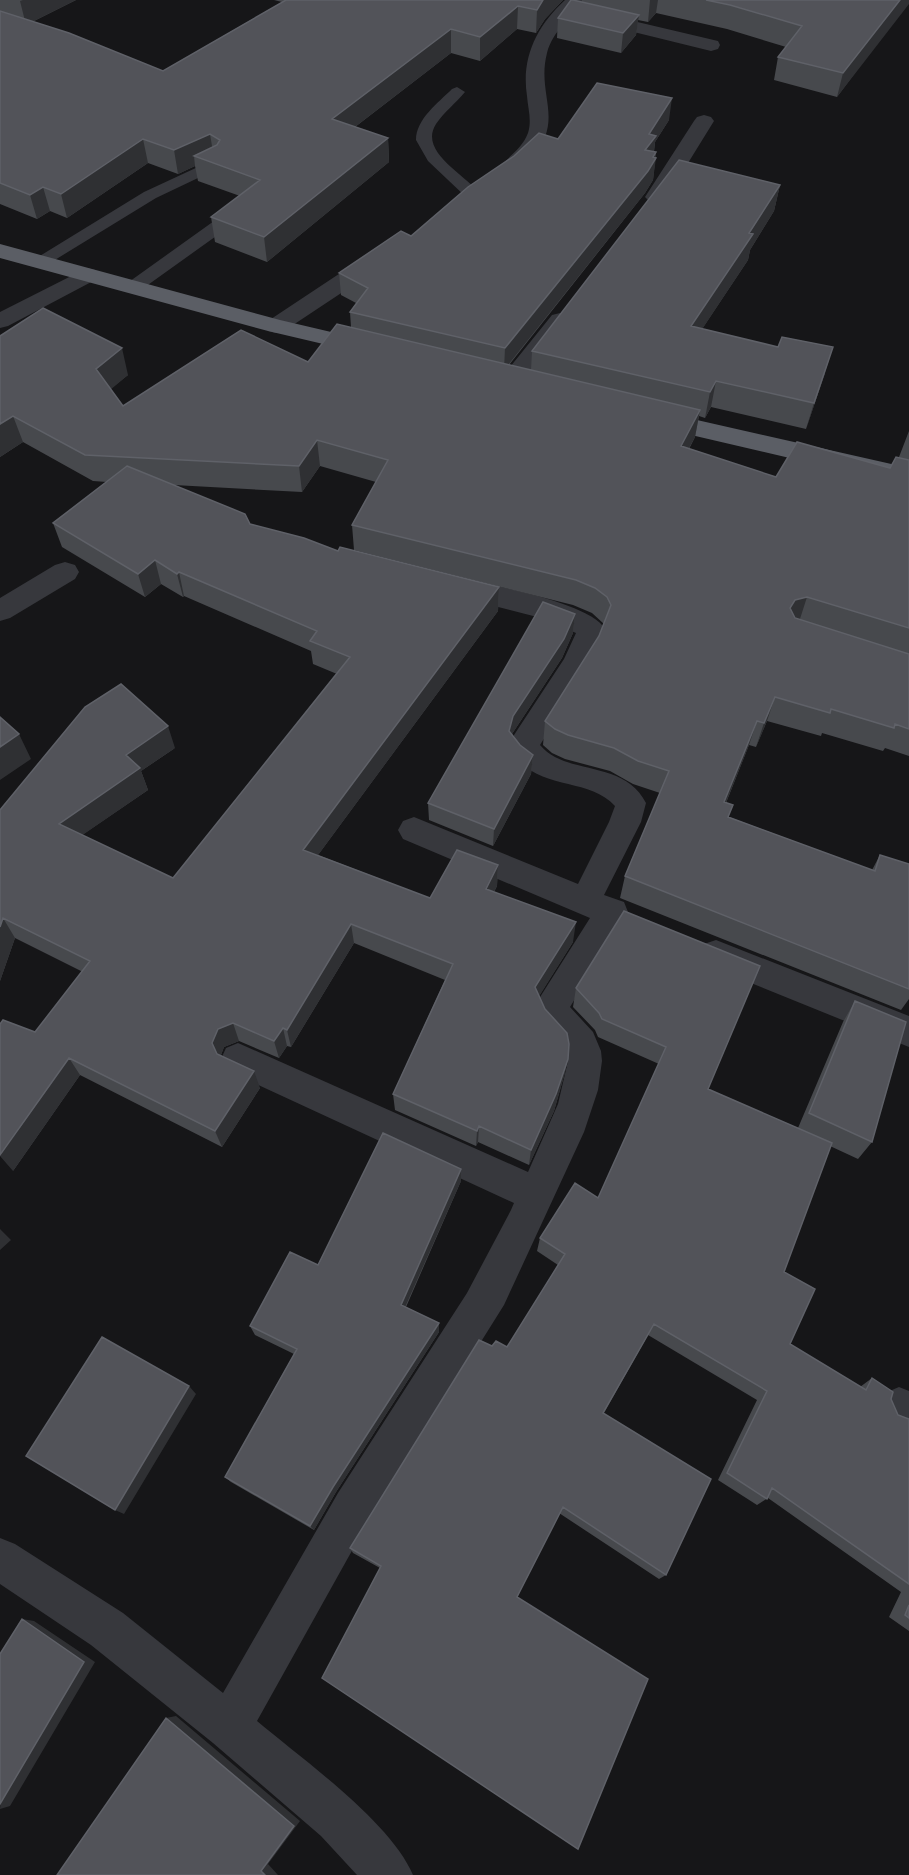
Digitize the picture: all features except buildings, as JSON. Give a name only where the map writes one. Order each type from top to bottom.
[{"type":"highway","points":[[0,251],[276,326],[395,354]]},
{"type":"highway","points":[[634,413],[909,477]]},
{"type":"street","points":[[455,206],[505,172],[527,152],[533,142],[541,125],[534,79],[537,56],[547,29],[569,5],[711,45]]},
{"type":"street","points":[[642,215],[704,121]]},
{"type":"street","points":[[276,326],[389,251]]},
{"type":"street","points":[[0,321],[87,275]]},
{"type":"street","points":[[511,383],[572,306]]},
{"type":"street","points":[[0,611],[65,572]]},
{"type":"street","points":[[228,1727],[390,1447],[483,1305],[537,1195],[577,1103],[585,1062],[584,1052],[577,1036],[554,1012],[552,1005],[614,913],[626,822],[631,803],[618,790],[547,765],[531,757],[525,748],[525,743],[580,657],[591,628],[582,622],[559,614],[437,582]]},
{"type":"street","points":[[414,830],[614,913]]},
{"type":"street","points":[[689,943],[909,1032]]},
{"type":"street","points":[[238,1059],[537,1195]]},
{"type":"street","points":[[0,1559],[106,1629],[228,1727],[338,1819],[389,1875]]},
{"type":"lane","points":[[458,92],[431,122],[424,138],[439,164],[472,194]]},
{"type":"lane","points":[[39,262],[150,195],[213,165]]},
{"type":"lane","points":[[132,288],[234,215]]}]
